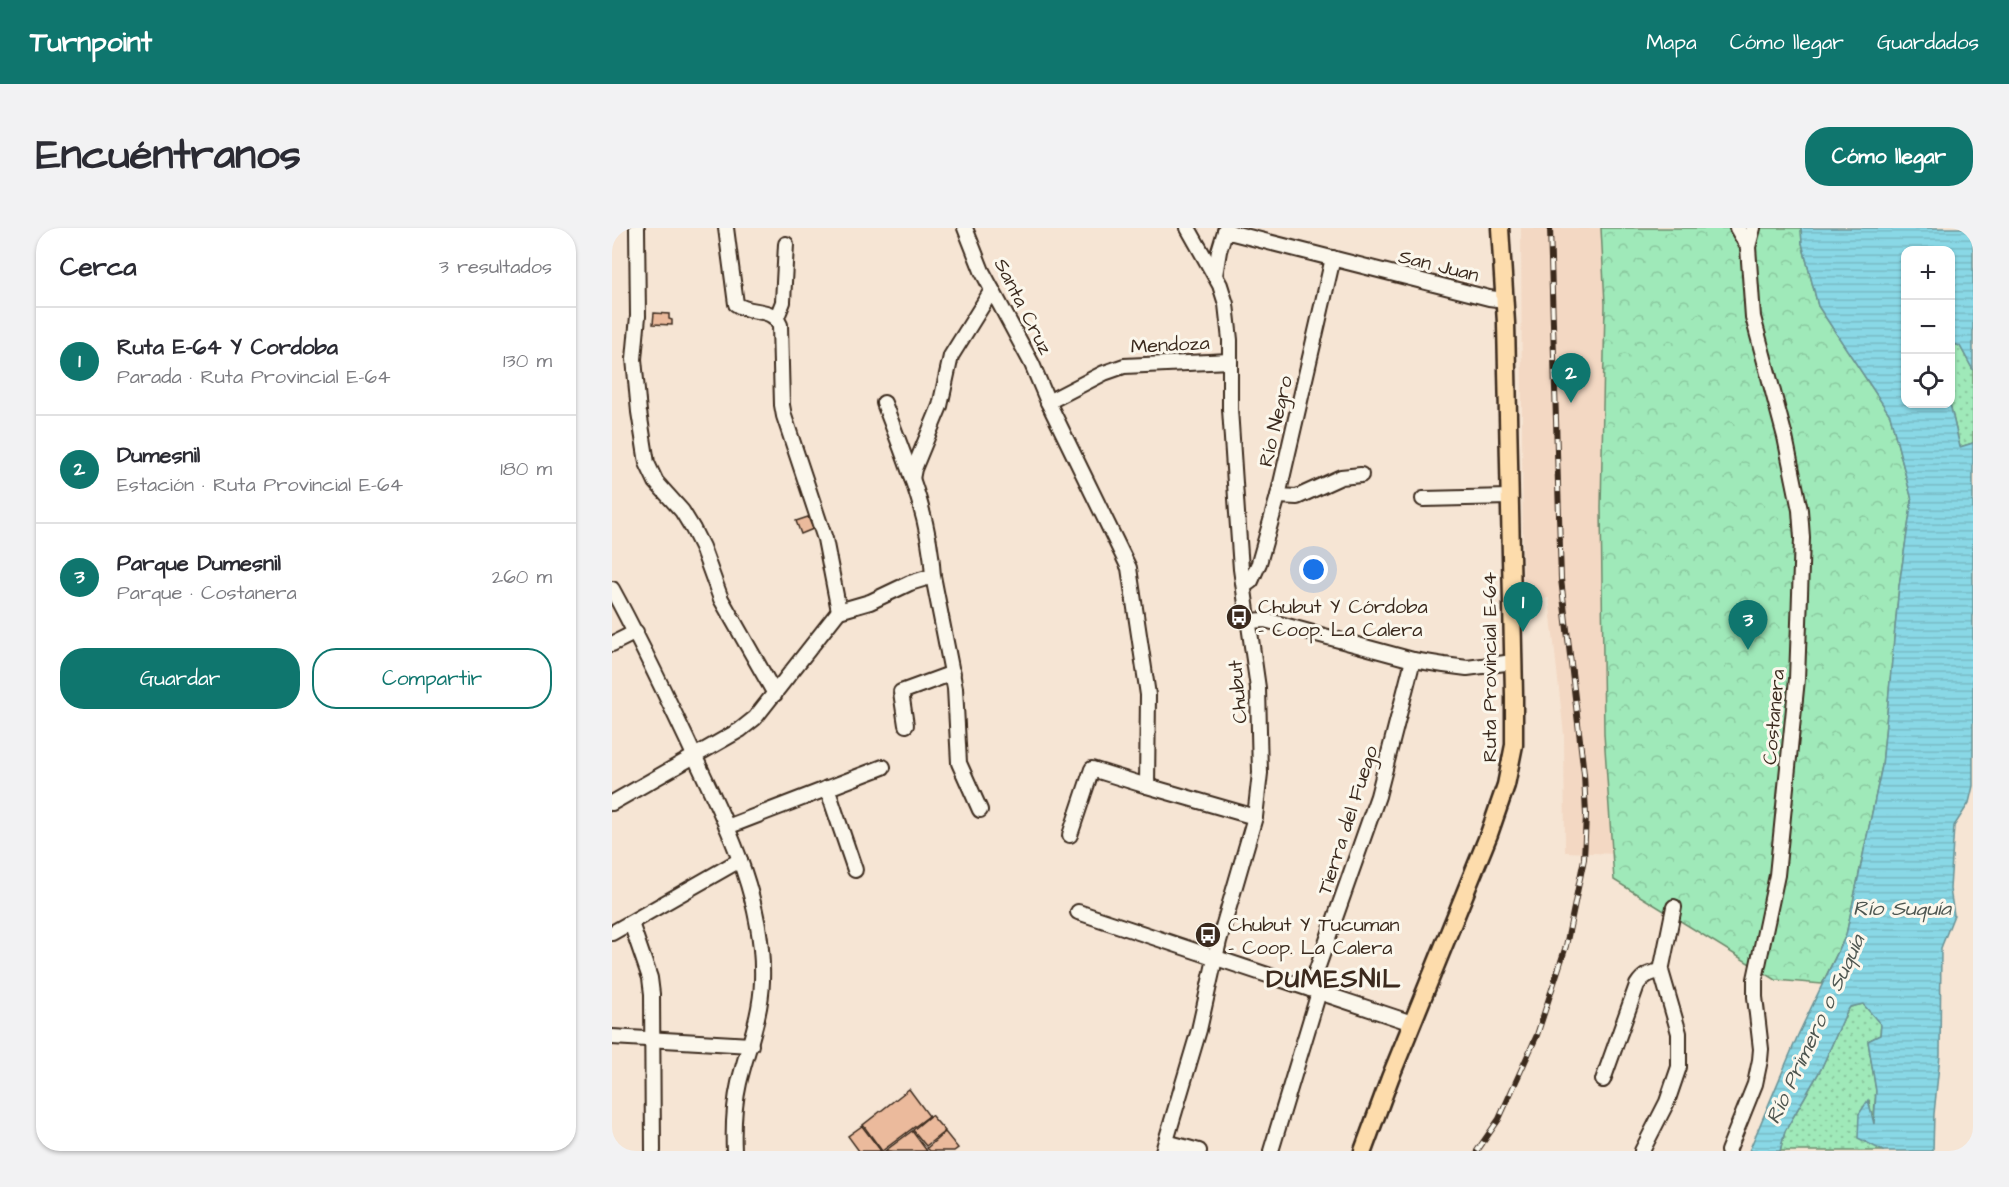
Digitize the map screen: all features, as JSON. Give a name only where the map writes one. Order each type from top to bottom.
[{"type":"main road","name":"Ruta Provincial E-64","points":[[1363,1151],[1506,785],[1514,745],[1505,300],[1500,228]]},
{"type":"street","points":[[637,228],[638,316],[634,359],[647,463],[656,482],[682,511],[693,530],[721,598],[775,694]]},
{"type":"street","points":[[726,228],[736,304],[740,308],[777,317]]},
{"type":"street","name":"Santa Cruz","points":[[965,228],[992,290],[1032,364],[1048,402],[1125,558],[1131,576],[1148,695],[1147,786]]},
{"type":"street","name":"Chubut","points":[[1165,1146],[1199,1030],[1219,940],[1255,817],[1259,782],[1258,688],[1244,586],[1231,424],[1226,304],[1221,285],[1188,228]]},
{"type":"street","name":"Costanera","points":[[1746,228],[1739,228],[1748,247]]},
{"type":"street","name":"Costanera","points":[[1728,1151],[1755,1084],[1760,1060],[1755,979],[1777,875],[1797,679],[1802,538],[1800,510],[1785,437],[1753,317],[1748,247],[1753,228]]},
{"type":"street","points":[[1215,275],[1225,229]]},
{"type":"street","name":"San Juan","points":[[1225,229],[1489,298],[1505,300]]},
{"type":"street","points":[[786,244],[783,302],[777,317],[780,325],[782,405],[825,539],[839,611]]},
{"type":"street","name":"Río Negro","points":[[1244,586],[1257,573],[1278,496],[1333,258]]},
{"type":"street","points":[[912,479],[940,406],[951,356],[992,290]]},
{"type":"street","name":"Mendoza","points":[[1048,402],[1104,373],[1124,366],[1230,361]]},
{"type":"street","points":[[884,403],[912,479],[929,538],[933,576],[953,673],[959,762],[980,810]]},
{"type":"street","points":[[1278,496],[1297,497],[1341,477],[1361,475]]},
{"type":"street","points":[[1423,499],[1509,497]]},
{"type":"street","points":[[612,803],[740,730],[755,718],[839,611],[870,602],[910,583],[933,576]]},
{"type":"street","points":[[612,589],[636,632],[694,755],[727,828],[751,893],[762,958],[762,983],[751,1045],[739,1082],[735,1107],[734,1151]]},
{"type":"street","points":[[1249,621],[1265,620],[1413,660],[1457,668],[1513,662]]},
{"type":"street","points":[[612,644],[636,632]]},
{"type":"street","name":"Tierra del Fuego","points":[[1271,1151],[1315,991],[1381,787],[1413,660]]},
{"type":"street","points":[[906,725],[901,692],[953,673]]},
{"type":"street","points":[[727,828],[883,767]]},
{"type":"street","points":[[1070,835],[1092,769],[1255,817]]},
{"type":"street","points":[[827,788],[855,870]]},
{"type":"street","points":[[612,933],[740,860]]},
{"type":"street","points":[[1642,1151],[1668,1102],[1679,1066],[1679,1034],[1661,971],[1674,907]]},
{"type":"street","points":[[1078,912],[1412,1023]]},
{"type":"street","points":[[632,922],[650,978],[654,1040],[654,1151]]},
{"type":"street","points":[[1603,1080],[1636,985],[1648,974],[1661,971]]},
{"type":"street","points":[[612,1037],[751,1045]]},
{"type":"street","points":[[1165,1146],[1199,1151]]},
{"type":"shaded area","points":[[1521,228],[1731,228],[1747,859],[1565,852],[1564,735],[1549,598],[1523,602]]},
{"type":"green space","points":[[1601,228],[1801,228],[1802,243],[1818,306],[1890,415],[1912,500],[1899,586],[1882,766],[1846,935],[1822,984],[1776,980],[1614,880],[1604,734],[1601,508],[1605,304]]},
{"type":"green space","points":[[1955,344],[1960,346],[1973,370],[1973,443],[1960,447],[1951,408],[1955,408]]},
{"type":"green space","points":[[1863,1004],[1881,1024],[1880,1035],[1868,1041],[1876,1091],[1873,1127],[1869,1101],[1859,1114],[1883,1151],[1780,1151],[1785,1131],[1821,1069],[1846,1013],[1850,1007]]},
{"type":"water","name":"Río Suquía","points":[[1801,228],[1973,228],[1973,370],[1960,346],[1955,344],[1955,246],[1901,246],[1901,408],[1951,408],[1960,447],[1973,443],[1973,786],[1969,803],[1954,826],[1950,889],[1954,915],[1941,948],[1940,1055],[1933,1151],[1883,1151],[1858,1138],[1859,1114],[1868,1100],[1874,1124],[1876,1091],[1868,1041],[1880,1035],[1881,1025],[1863,1004],[1850,1007],[1846,1013],[1821,1069],[1785,1131],[1780,1151],[1749,1151],[1798,1035],[1846,935],[1882,766],[1899,586],[1912,500],[1890,415],[1818,306],[1802,243]]},
{"type":"building","points":[[654,313],[669,314],[672,325],[653,324]]},
{"type":"building","points":[[808,517],[813,529],[801,534],[796,521]]},
{"type":"building","points":[[909,1089],[929,1116],[882,1151],[863,1125]]},
{"type":"building","points":[[931,1115],[945,1131],[926,1146],[913,1130]]},
{"type":"building","points":[[862,1126],[881,1151],[859,1151],[848,1136]]},
{"type":"building","points":[[912,1131],[927,1151],[885,1151]]},
{"type":"building","points":[[945,1132],[958,1148],[954,1151],[930,1151],[927,1148]]},
{"type":"railway","points":[[1477,1151],[1499,1119],[1537,1035],[1566,946],[1584,859],[1586,815],[1584,774],[1561,579],[1550,228]]},
{"type":"place","name":"Dumesnil","points":[[1571,403]]},
{"type":"place","name":"Chubut Y Córdoba - Coop. La Calera","points":[[1239,617]]},
{"type":"place","name":"Ruta E-64 Y Cordoba","points":[[1523,632]]},
{"type":"place","name":"Parque Dumesnil","points":[[1748,650]]},
{"type":"place","name":"Chubut Y Tucuman - Coop. La Calera","points":[[1208,935]]},
{"type":"district","name":"DUMESNIL","points":[[1334,978]]},
{"type":"water label","name":"Río Primero o Suquía","points":[[1815,1029]]}]
